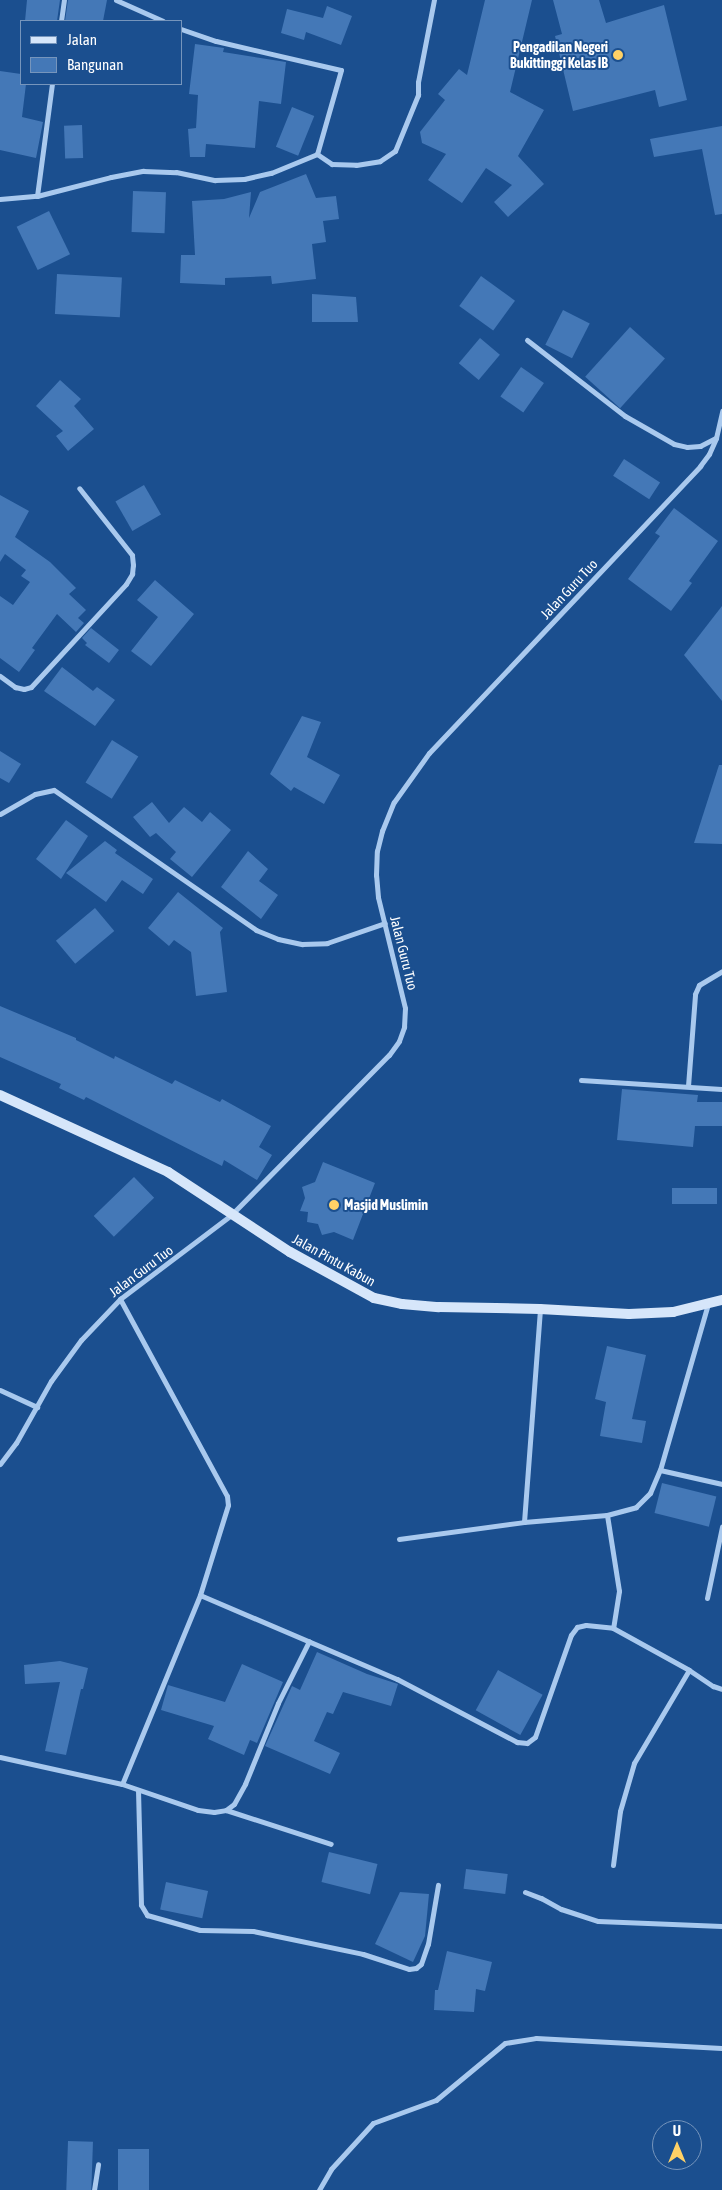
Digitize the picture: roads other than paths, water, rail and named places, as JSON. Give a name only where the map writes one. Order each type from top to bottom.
[{"type":"street","points":[[61,20],[64,0]]},
{"type":"street","points":[[116,0],[160,20]]},
{"type":"street","points":[[317,154],[332,164],[356,165],[380,160],[395,151],[418,96],[418,82],[434,0]]},
{"type":"street","points":[[182,29],[216,41],[341,70],[317,154]]},
{"type":"street","points":[[36,196],[52,85]]},
{"type":"street","points":[[0,199],[36,196],[143,171],[176,172],[216,180],[244,178],[271,173],[317,154]]},
{"type":"street","points":[[527,340],[625,416],[674,444],[687,447],[700,446],[716,438]]},
{"type":"street","name":"Jalan Guru Tuo","points":[[0,1464],[16,1443],[51,1380],[81,1340],[120,1299],[232,1215],[389,1055],[399,1041],[404,1027],[405,1008],[378,897],[377,852],[382,831],[394,802],[410,777],[436,746],[700,466],[709,454],[716,438],[722,411]]},
{"type":"street","points":[[0,676],[15,686],[24,689],[31,687],[126,584],[132,574],[132,555],[79,488]]},
{"type":"street","points":[[0,814],[35,794],[54,790],[256,930],[278,939],[302,944],[326,943],[385,923]]},
{"type":"street","points":[[688,1086],[695,994],[699,985],[722,971]]},
{"type":"street","points":[[581,1080],[722,1089]]},
{"type":"street","name":"Jalan Pintu Kabun","points":[[0,1095],[168,1172],[290,1252],[374,1298],[402,1304],[439,1307],[540,1309],[629,1314],[673,1312],[722,1300]]},
{"type":"street","points":[[120,1299],[226,1496],[227,1512],[200,1595],[122,1784]]},
{"type":"street","points":[[399,1539],[524,1522],[607,1515],[636,1507],[650,1493],[660,1470],[708,1304]]},
{"type":"street","points":[[524,1522],[540,1309]]},
{"type":"street","points":[[0,1390],[37,1407]]},
{"type":"street","points":[[660,1470],[722,1484]]},
{"type":"street","points":[[607,1515],[619,1591],[613,1628]]},
{"type":"street","points":[[707,1598],[722,1527]]},
{"type":"street","points":[[200,1595],[397,1679],[518,1742],[527,1744],[535,1737],[571,1635],[577,1627],[586,1625],[613,1628],[689,1670],[713,1686],[722,1689]]},
{"type":"street","points":[[0,1757],[122,1784],[198,1810],[214,1812],[226,1810],[234,1804],[245,1784],[278,1703],[309,1640]]},
{"type":"street","points":[[613,1865],[620,1811],[634,1763],[689,1670]]},
{"type":"street","points":[[138,1790],[141,1905],[147,1915],[200,1930],[253,1931],[363,1954],[409,1969],[416,1968],[421,1964],[428,1944],[438,1885]]},
{"type":"street","points":[[226,1810],[330,1844]]},
{"type":"street","points":[[524,1892],[542,1898],[560,1909],[598,1921],[722,1926]]},
{"type":"street","points":[[319,2190],[330,2169],[373,2124],[436,2100],[505,2043],[536,2038],[722,2048]]},
{"type":"street","points":[[94,2190],[98,2164]]},
{"type":"place","name":"Pengadilan Negeri Bukittinggi Kelas IB","points":[[618,55]]},
{"type":"place","name":"Masjid Muslimin","points":[[334,1205]]}]
